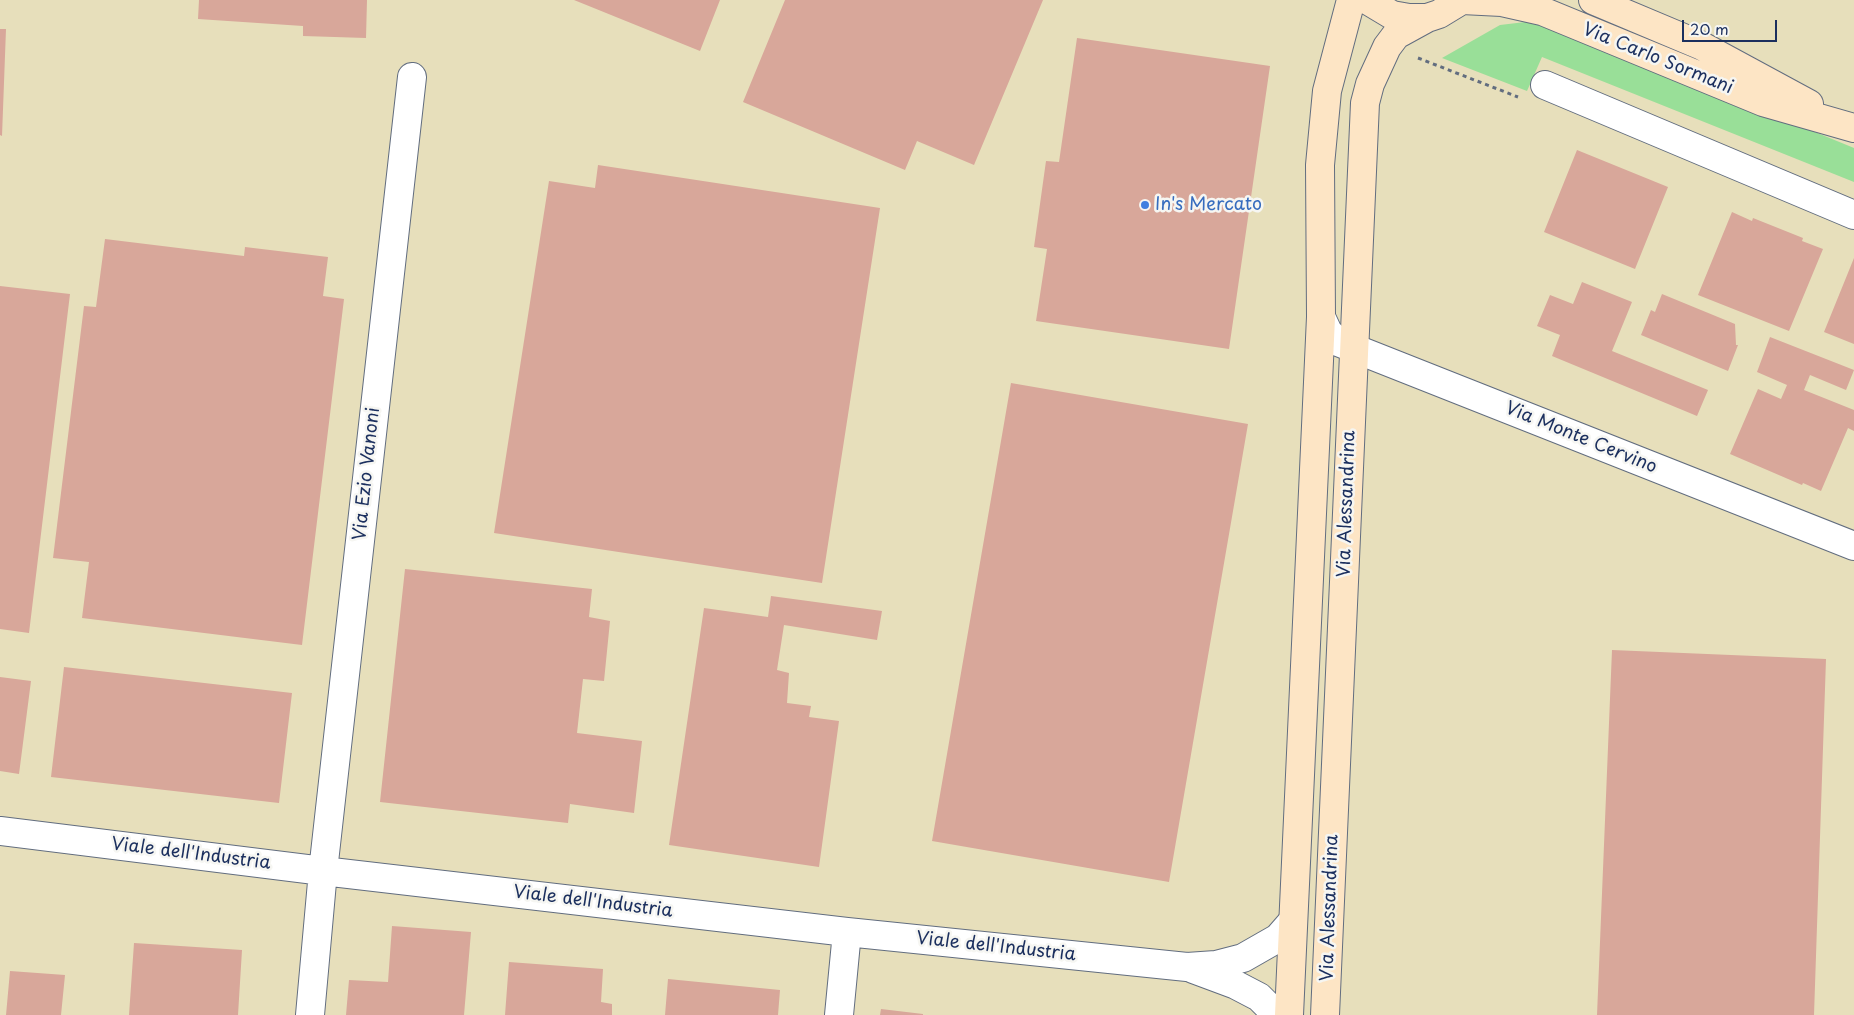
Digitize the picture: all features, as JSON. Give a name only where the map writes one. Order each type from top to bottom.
[{"type":"street","name":"Via Alessandrina","points":[[1289,1015],[1321,317],[1320,165],[1323,120],[1333,62],[1345,30],[1351,0]]},
{"type":"street","points":[[1367,0],[1392,15],[1409,18],[1427,18]]},
{"type":"street","name":"Via Alessandrina","points":[[1325,1015],[1365,103],[1370,84],[1387,47],[1396,35],[1427,18],[1451,9],[1462,0]]},
{"type":"street","name":"Via Carlo Sormani","points":[[1462,0],[1502,2],[1542,11],[1763,102],[1853,128]]},
{"type":"street","name":"Via Carlo Sormani","points":[[1593,0],[1700,45],[1853,128]]},
{"type":"street","name":"Via Ezio Vanoni","points":[[310,1015],[323,871],[412,77]]},
{"type":"street","points":[[1545,86],[1854,216]]},
{"type":"street","name":"Via Monte Cervino","points":[[1321,317],[1328,332],[1338,342],[1854,546]]},
{"type":"street","name":"Viale dell'Industria","points":[[0,831],[847,932],[1187,967],[1216,965],[1243,958],[1278,938],[1292,922]]},
{"type":"street","points":[[839,1015],[847,932]]},
{"type":"street","name":"Viale dell'Industria","points":[[1187,967],[1236,985],[1259,998],[1277,1015]]},
{"type":"path","points":[[1419,57],[1516,97],[1534,99],[1545,86]]},
{"type":"green space","points":[[1542,20],[1854,148],[1854,182],[1542,57],[1527,91],[1442,58],[1500,25]]},
{"type":"building","points":[[199,0],[367,0],[366,38],[303,36],[303,26],[198,19]]},
{"type":"building","points":[[574,0],[720,0],[700,51]]},
{"type":"building","points":[[785,0],[1043,0],[974,165],[917,141],[905,170],[743,102]]},
{"type":"building","points":[[0,29],[6,29],[2,136],[0,135]]},
{"type":"building","name":"In's Mercato","points":[[1077,38],[1270,66],[1229,349],[1036,321],[1047,249],[1034,247],[1046,161],[1059,162]]},
{"type":"building","points":[[1577,150],[1668,187],[1635,269],[1544,232]]},
{"type":"building","points":[[598,165],[880,208],[822,583],[494,533],[549,181],[595,188]]},
{"type":"building","points":[[1732,212],[1752,221],[1753,218],[1803,238],[1802,241],[1823,249],[1789,331],[1698,295]]},
{"type":"building","points":[[105,239],[244,256],[245,247],[328,257],[323,296],[344,299],[302,645],[82,618],[89,562],[53,558],[84,306],[96,307]]},
{"type":"building","points":[[1854,258],[1854,344],[1824,332]]},
{"type":"building","points":[[1582,282],[1632,302],[1612,351],[1708,390],[1697,416],[1552,356],[1560,335],[1537,326],[1550,295],[1573,304]]},
{"type":"building","points":[[0,286],[70,294],[29,633],[0,629]]},
{"type":"building","points":[[1662,294],[1735,324],[1736,345],[1738,345],[1728,371],[1641,335],[1651,310],[1655,312]]},
{"type":"building","points":[[1770,337],[1854,370],[1846,390],[1810,375],[1804,390],[1854,410],[1854,431],[1848,428],[1821,491],[1803,483],[1802,485],[1730,454],[1758,389],[1781,399],[1787,385],[1757,372]]},
{"type":"building","points":[[1011,383],[1248,424],[1169,882],[932,841]]},
{"type":"building","points":[[405,569],[592,589],[589,617],[610,621],[604,681],[583,679],[577,733],[642,741],[634,813],[570,804],[568,823],[380,802]]},
{"type":"building","points":[[771,596],[882,611],[877,640],[784,625],[777,670],[789,673],[787,703],[811,706],[809,717],[839,721],[819,867],[669,845],[704,608],[768,617]]},
{"type":"building","points":[[1612,650],[1826,659],[1814,1015],[1597,1015]]},
{"type":"building","points":[[64,667],[292,693],[279,803],[51,777]]},
{"type":"building","points":[[0,677],[31,681],[19,774],[0,771]]},
{"type":"building","points":[[392,926],[471,932],[464,1015],[346,1015],[349,980],[388,982]]},
{"type":"building","points":[[134,943],[242,950],[238,1015],[129,1015]]},
{"type":"building","points":[[509,962],[603,969],[601,1002],[612,1004],[612,1015],[505,1015]]},
{"type":"building","points":[[10,971],[65,975],[61,1015],[6,1015]]},
{"type":"building","points":[[668,979],[780,990],[778,1015],[665,1015]]},
{"type":"building","points":[[881,1009],[923,1014],[923,1015],[880,1015]]},
{"type":"place","name":"In's Mercato","points":[[1145,205]]}]
